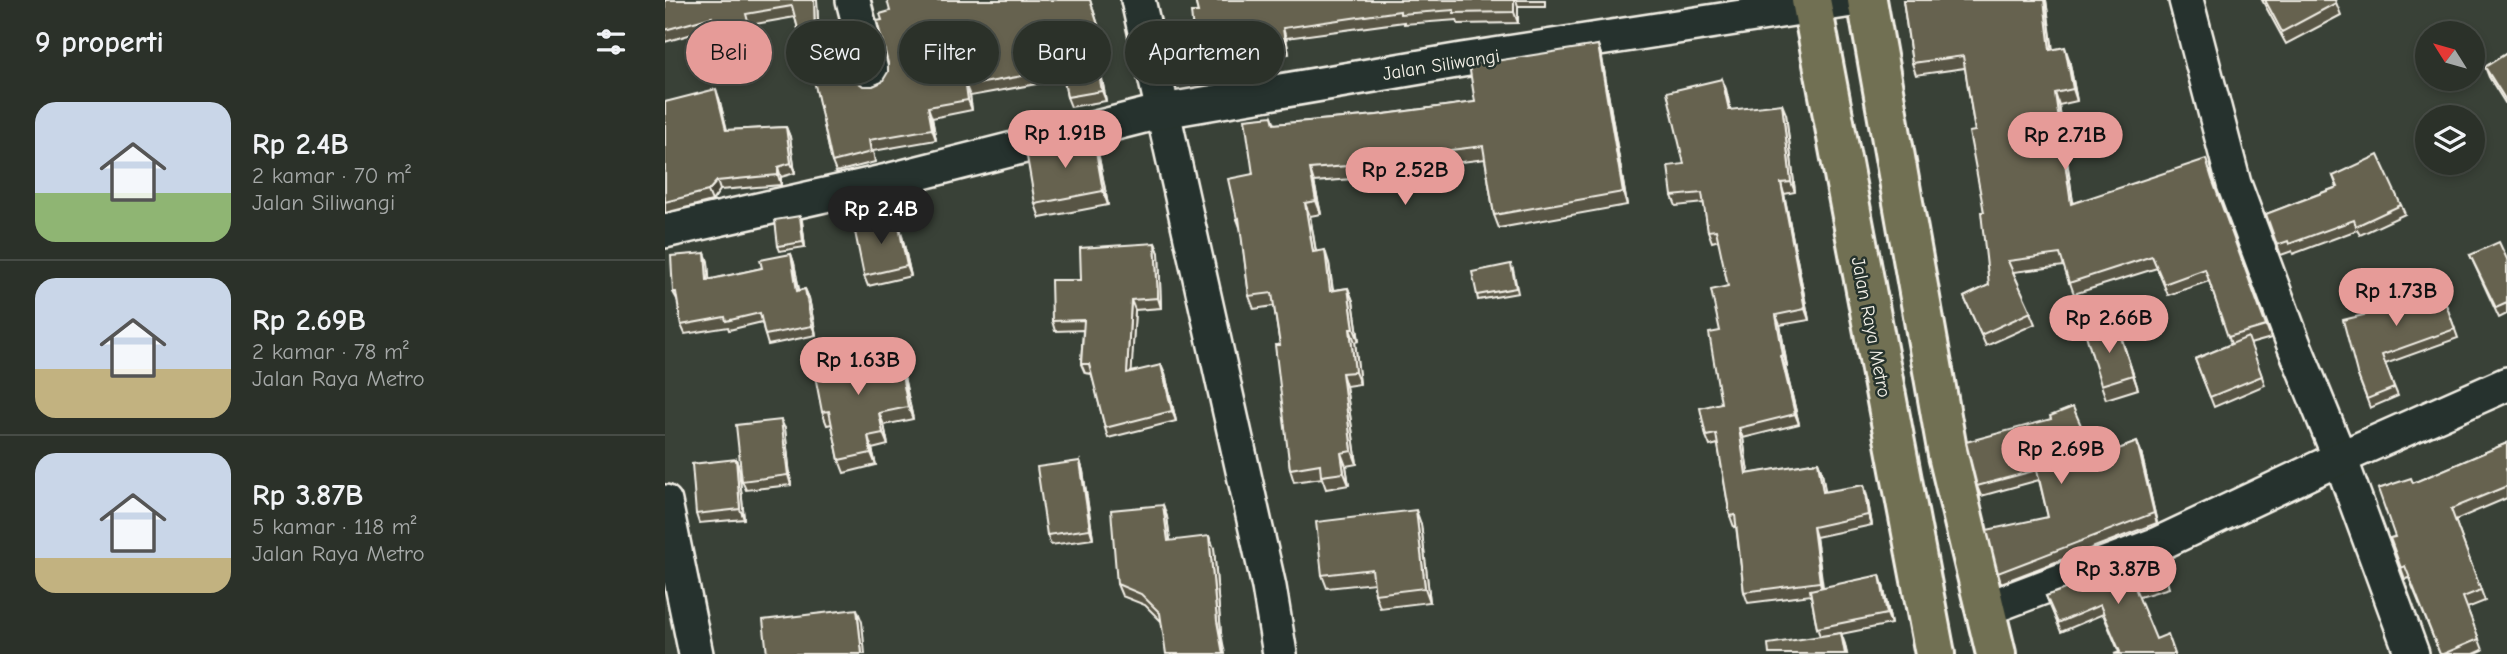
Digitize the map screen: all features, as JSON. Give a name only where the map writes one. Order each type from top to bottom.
[{"type":"highway","points":[[1867,0],[1948,455],[1983,610],[1996,654]]},
{"type":"highway","name":"Jalan Raya Metro","points":[[1812,4],[1934,654]]},
{"type":"street","points":[[853,0],[858,21]]},
{"type":"street","points":[[1138,0],[1269,587],[1280,654]]},
{"type":"street","name":"Jalan Siliwangi","points":[[665,231],[887,181],[1163,111],[1462,60],[1812,4],[1852,0]]},
{"type":"street","points":[[2186,0],[2234,184],[2412,654]]},
{"type":"street","points":[[1983,610],[2158,544],[2340,458],[2507,384]]},
{"type":"street","points":[[665,502],[696,654]]},
{"type":"building","points":[[665,0],[814,0],[815,21],[796,21],[792,6],[746,14],[748,21],[713,21],[712,17],[686,21],[686,24],[665,30]]},
{"type":"building","points":[[887,0],[1090,0],[1097,21],[1013,21],[1013,78],[999,80],[999,21],[899,21],[899,84],[977,84],[966,86],[968,100],[928,107],[932,129],[869,140],[871,152],[832,162],[815,84],[885,84],[888,63],[885,52],[885,21],[877,21],[882,20],[880,14],[890,11]]},
{"type":"building","points":[[1195,0],[1514,0],[1514,12],[1454,13],[1454,10],[1400,14],[1400,11],[1284,28],[1284,21],[1192,21],[1191,12],[1198,12]]},
{"type":"building","points":[[1903,0],[2044,0],[2050,50],[2065,47],[2073,89],[2055,93],[2071,204],[2206,159],[2266,326],[2228,337],[2205,269],[2164,284],[2152,256],[2069,283],[2060,254],[2008,261],[2031,312],[1981,335],[1964,297],[1989,285],[1981,212],[1984,212],[1969,132],[1975,131],[1963,56],[1912,63]]},
{"type":"building","points":[[2265,0],[2335,0],[2336,3],[2282,32]]},
{"type":"building","points":[[1598,45],[1623,192],[1494,215],[1483,146],[1360,161],[1360,165],[1310,169],[1316,201],[1305,203],[1313,252],[1325,250],[1330,291],[1348,288],[1354,329],[1350,329],[1355,372],[1342,373],[1352,451],[1341,453],[1344,473],[1321,476],[1320,464],[1290,469],[1275,345],[1280,345],[1272,293],[1249,296],[1239,218],[1237,219],[1228,179],[1253,174],[1245,119],[1272,116],[1274,124],[1377,115],[1475,102],[1469,65]]},
{"type":"building","points":[[2507,53],[2507,102],[2485,67]]},
{"type":"building","points":[[1722,79],[1729,110],[1782,104],[1791,182],[1781,183],[1805,309],[1776,315],[1783,355],[1781,356],[1795,414],[1739,428],[1746,474],[1818,462],[1823,492],[1864,485],[1868,515],[1813,527],[1820,582],[1744,592],[1735,515],[1730,516],[1716,434],[1706,436],[1700,408],[1721,403],[1709,333],[1720,331],[1711,290],[1728,286],[1716,230],[1708,231],[1702,193],[1672,196],[1668,166],[1684,164],[1667,92]]},
{"type":"building","points":[[1065,84],[1101,84],[1102,91],[1067,97]]},
{"type":"building","points":[[716,89],[726,130],[786,127],[791,163],[778,167],[778,175],[717,181],[708,191],[665,202],[665,102]]},
{"type":"building","points":[[1093,134],[1103,191],[1035,204],[1026,151]]},
{"type":"building","points":[[2378,155],[2401,205],[2356,226],[2354,220],[2289,244],[2288,241],[2277,245],[2266,214],[2338,187],[2333,176]]},
{"type":"building","points":[[800,216],[803,242],[778,246],[775,220]]},
{"type":"building","points":[[897,217],[907,266],[864,276],[854,227]]},
{"type":"building","points":[[2499,242],[2507,259],[2507,303],[2496,308],[2470,255]]},
{"type":"building","points":[[1155,243],[1158,298],[1131,300],[1127,373],[1161,365],[1172,411],[1105,428],[1089,364],[1081,364],[1084,320],[1052,321],[1051,280],[1081,280],[1080,248]]},
{"type":"building","points":[[705,253],[707,280],[762,268],[760,260],[791,254],[797,291],[805,289],[812,326],[765,335],[760,313],[726,321],[725,317],[681,325],[676,292],[673,292],[671,256]]},
{"type":"building","points":[[1511,264],[1516,288],[1477,295],[1472,272]]},
{"type":"building","points":[[2424,272],[2434,272],[2455,329],[2382,355],[2394,388],[2367,399],[2343,320],[2388,309],[2381,288]]},
{"type":"building","points":[[2117,325],[2133,375],[2101,385],[2086,335]]},
{"type":"building","points":[[2248,337],[2262,376],[2210,397],[2195,359]]},
{"type":"building","points":[[878,346],[883,368],[900,365],[908,407],[879,413],[883,433],[868,436],[871,453],[839,460],[829,411],[822,412],[812,360]]},
{"type":"building","points":[[2073,407],[2095,458],[2137,442],[2154,513],[1998,573],[1987,530],[2048,517],[2037,470],[1977,486],[1966,442],[2051,419],[2050,416]]},
{"type":"building","points":[[781,420],[788,475],[742,481],[736,425]]},
{"type":"building","points":[[2507,443],[2507,486],[2451,509],[2481,590],[2463,597],[2479,639],[2440,654],[2405,566],[2401,568],[2390,538],[2395,537],[2378,489],[2411,478],[2413,483]]},
{"type":"building","points":[[736,459],[740,509],[696,514],[692,464]]},
{"type":"building","points":[[1080,461],[1090,529],[1047,535],[1037,467]]},
{"type":"building","points":[[1163,505],[1168,541],[1209,536],[1223,654],[1166,654],[1160,613],[1141,594],[1117,584],[1111,510]]},
{"type":"building","points":[[1416,510],[1425,588],[1375,594],[1372,569],[1322,575],[1316,522]]},
{"type":"building","points":[[2159,554],[2166,579],[2135,588],[2156,639],[2168,634],[2175,654],[2114,654],[2120,652],[2100,605],[2058,623],[2046,596]]},
{"type":"building","points":[[1880,575],[1887,614],[1817,628],[1810,590]]},
{"type":"building","points":[[857,609],[862,654],[767,654],[763,620]]},
{"type":"building","points":[[1841,633],[1845,654],[1769,654],[1768,644]]}]
